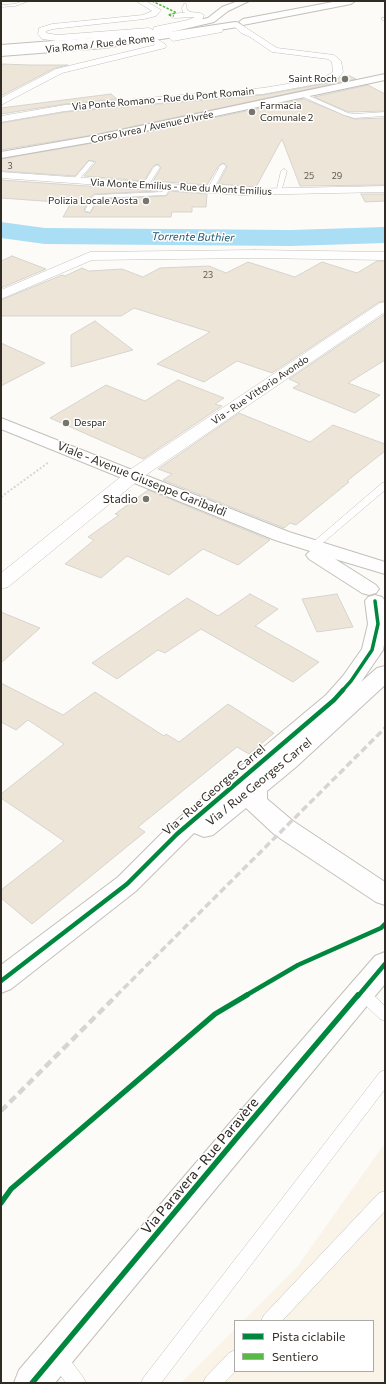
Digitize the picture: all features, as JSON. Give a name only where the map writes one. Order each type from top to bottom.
[{"type":"street","points":[[140,1],[157,10],[153,14],[144,17],[52,27],[42,30],[42,34],[45,37],[57,38],[150,36],[211,20],[225,9],[245,1]]},
{"type":"street","name":"Via Roma / Rue de Rome","points":[[198,30],[215,30],[243,26],[292,12],[351,1]]},
{"type":"street","points":[[150,36],[199,18],[200,15],[190,14],[174,16]]},
{"type":"street","points":[[1,48],[150,36],[243,26],[271,49],[280,52],[331,57],[336,61],[338,72],[335,76],[325,80]]},
{"type":"street","name":"Via Roma / Rue de Rome","points":[[1,53],[71,48],[150,36],[243,26]]},
{"type":"street","points":[[1,102],[58,72],[160,48],[162,46],[150,36]]},
{"type":"street","name":"Corso Ivrea / Avenue d'Ivrée","points":[[1,155],[93,139],[385,77]]},
{"type":"street","points":[[325,80],[338,87]]},
{"type":"street","name":"Via Ponte Romano - Rue du Pont Romain","points":[[1,119],[65,108],[263,91],[325,80]]},
{"type":"street","name":"Via Monte Emilius - Rue du Mont Emilius","points":[[1,174],[75,181],[210,190],[278,192],[385,189]]},
{"type":"street","points":[[1,295],[90,256],[255,254],[385,256]]},
{"type":"street","name":"Via - Rue Vittorio Avondo","points":[[1,584],[134,475],[385,306]]},
{"type":"street","name":"Viale - Avenue Giuseppe Garibaldi","points":[[1,423],[134,475],[282,536],[313,552],[376,599]]},
{"type":"street","name":"Viale - Avenue Giuseppe Garibaldi","points":[[282,536],[385,568]]},
{"type":"street","points":[[376,599],[370,583],[379,574],[385,572]]},
{"type":"street","name":"Via - Rue Georges Carrel","points":[[1,981],[127,884],[183,829],[334,700],[351,681],[375,668],[372,650],[378,624],[376,599]]},
{"type":"street","name":"Via / Rue Georges Carrel","points":[[127,884],[160,862],[210,823],[248,808],[288,761],[375,668]]},
{"type":"street","points":[[257,798],[284,828],[385,895]]},
{"type":"street","name":"Via Paravera - Rue Paravère","points":[[32,1383],[385,964]]},
{"type":"lane","points":[[1,6],[15,5],[27,1]]},
{"type":"lane","points":[[185,5],[185,11],[190,14]]},
{"type":"lane","points":[[303,95],[354,116],[385,114]]},
{"type":"lane","points":[[75,181],[91,162]]},
{"type":"lane","points":[[210,190],[223,166]]},
{"type":"lane","points":[[146,186],[157,167]]},
{"type":"lane","points":[[278,192],[284,170]]},
{"type":"lane","points":[[88,211],[93,199],[97,196],[164,194],[168,187]]},
{"type":"lane","points":[[314,546],[383,489]]},
{"type":"lane","points":[[361,992],[385,1015]]},
{"type":"lane","points":[[150,1383],[385,1077]]},
{"type":"lane","points":[[271,1320],[385,1199]]},
{"type":"lane","points":[[55,1355],[77,1383]]},
{"type":"lane","points":[[212,1383],[234,1360]]},
{"type":"path","points":[[1,497],[54,459]]},
{"type":"shaded area","points":[[385,1143],[385,1383],[181,1383],[234,1330],[234,1372],[374,1372],[374,1320],[244,1320],[297,1267]]},
{"type":"building","points":[[1,64],[68,65],[55,68],[1,96]]},
{"type":"building","points":[[350,76],[356,79],[93,135],[1,150],[1,123],[65,112],[263,95],[328,83],[341,77]]},
{"type":"building","points":[[368,85],[385,94],[385,111],[348,112],[314,97]]},
{"type":"building","points":[[111,94],[117,99],[65,104],[1,114],[1,108]]},
{"type":"building","points":[[304,99],[354,119],[385,118],[385,185],[300,186],[282,139],[256,187],[218,184],[227,167],[224,163],[219,165],[207,185],[153,181],[161,168],[158,164],[153,166],[144,181],[84,176],[96,162],[89,160],[75,176],[1,171],[1,159],[93,143]]},
{"type":"building","points":[[1,180],[158,191],[95,194],[89,198],[84,210],[85,212],[90,213],[99,199],[166,196],[170,191],[207,194],[206,207],[192,207],[192,212],[172,212],[171,217],[63,217],[71,203],[1,198]]},
{"type":"building","points":[[361,194],[385,194],[385,201],[365,202]]},
{"type":"building","points":[[12,256],[46,269],[1,288],[1,261]]},
{"type":"building","points":[[377,261],[385,261],[385,301],[379,302],[272,373],[237,361],[204,382],[157,364],[210,332],[134,308],[121,316],[1,316],[1,300],[82,268],[89,271],[122,269],[143,277],[160,268],[209,266],[226,273],[248,262],[295,277],[322,262],[357,273]]},
{"type":"building","points":[[385,314],[385,360],[348,383],[380,395],[355,413],[293,388],[300,384],[289,379]]},
{"type":"building","points":[[95,321],[133,350],[71,367],[71,335]]},
{"type":"building","points":[[1,343],[45,363],[1,386]]},
{"type":"building","points":[[178,380],[224,398],[215,404],[222,406],[143,459],[50,418],[106,385],[145,401]]},
{"type":"building","points":[[239,413],[310,442],[333,425],[385,444],[385,451],[347,481],[349,482],[296,525],[290,523],[284,528],[163,480],[172,474],[158,469]]},
{"type":"building","points":[[148,490],[270,540],[238,565],[203,549],[169,575],[127,556],[101,578],[65,564],[94,540],[88,537],[119,515],[115,514]]},
{"type":"building","points":[[250,594],[278,609],[255,626],[319,662],[293,682],[201,629],[165,653],[158,650],[117,679],[92,663],[187,598],[218,616]]},
{"type":"building","points":[[337,594],[353,627],[317,632],[302,599]]},
{"type":"building","points":[[1,612],[40,628],[1,663]]},
{"type":"building","points":[[1,683],[63,715],[95,692],[164,736],[166,734],[179,742],[228,704],[274,733],[249,754],[237,747],[138,827],[145,832],[32,924],[1,898],[1,890],[64,841],[1,798],[1,794],[64,744],[28,720],[16,730],[1,722]]},
{"type":"waterway","name":"Torrente Buthier","points":[[1,230],[45,236],[291,238],[385,235]]},
{"type":"railway","points":[[116,996],[385,728]]},
{"type":"railway","points":[[1,1111],[116,996]]},
{"type":"marked path","points":[[152,1],[175,12],[176,13],[168,15],[174,16]]},
{"type":"cycle path","points":[[1,981],[127,884],[177,834],[334,700],[351,681],[372,650],[378,624],[375,601]]},
{"type":"cycle path","points":[[1,1203],[11,1189],[215,1014],[298,965],[381,928],[385,924]]},
{"type":"cycle path","points":[[32,1383],[240,1134],[385,964]]},
{"type":"place","name":"Saint Roch","points":[[345,79]]},
{"type":"place","name":"Farmacia Comunale 2","points":[[252,112]]},
{"type":"place","name":"Polizia Locale Aosta","points":[[146,201]]},
{"type":"place","name":"Despar","points":[[66,423]]},
{"type":"place","name":"Stadio","points":[[146,499]]}]
